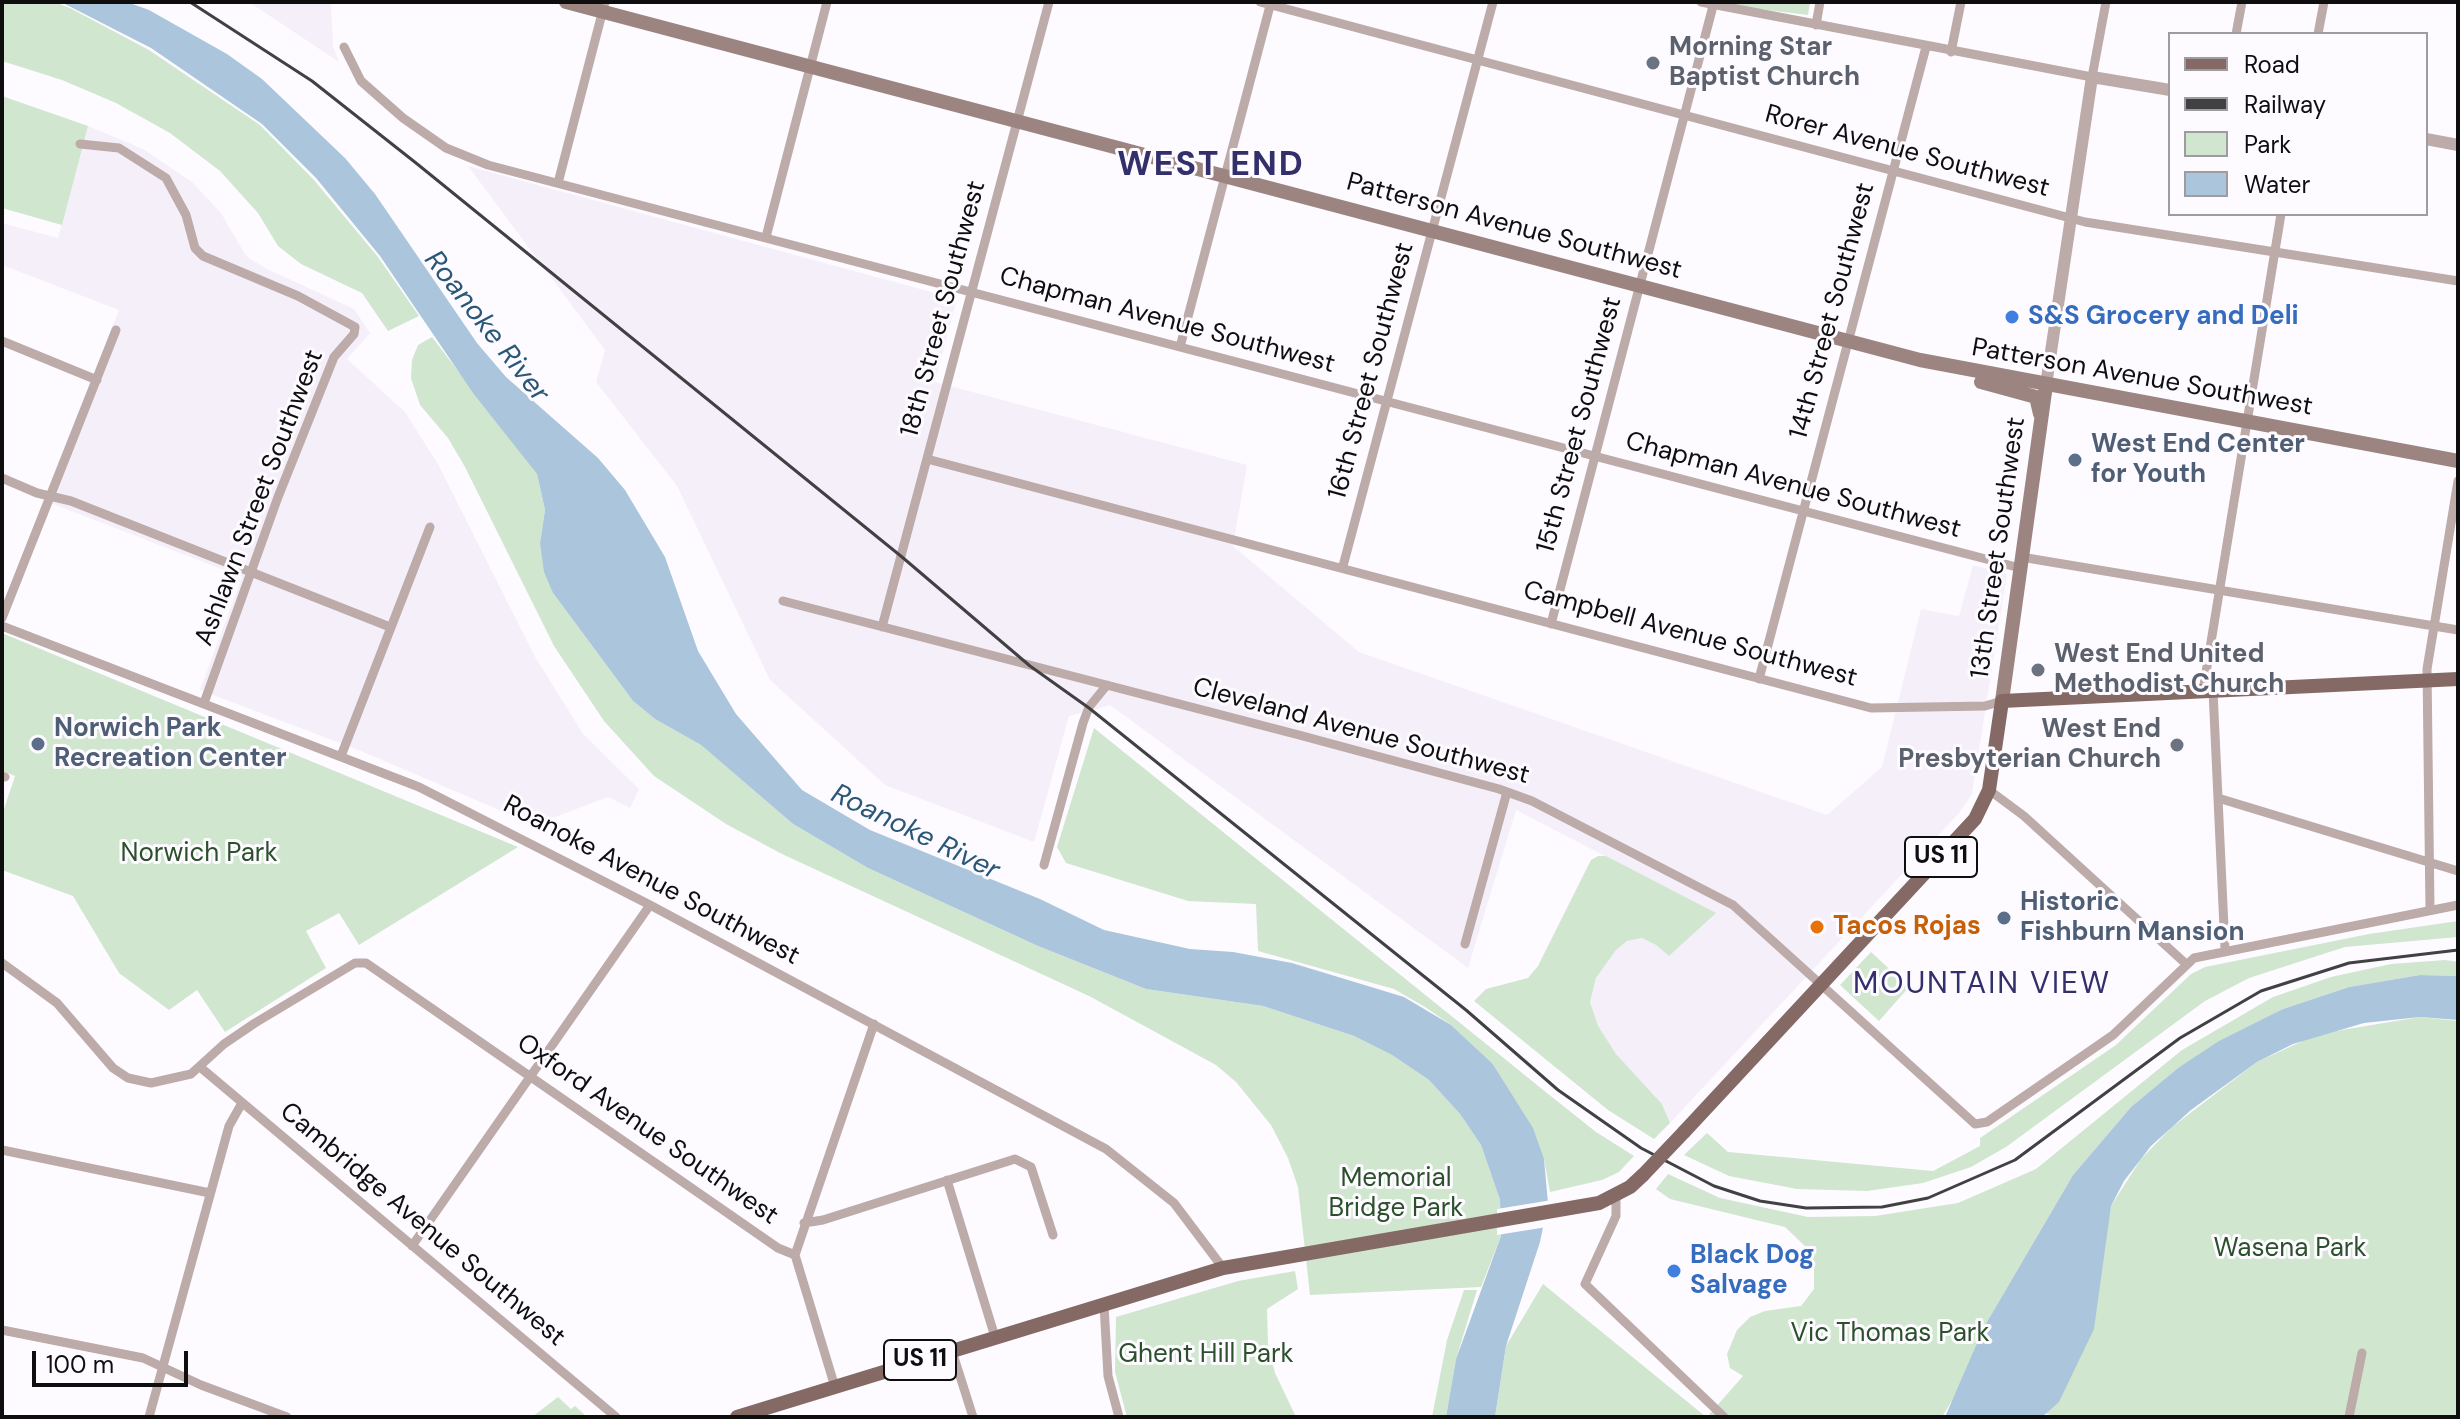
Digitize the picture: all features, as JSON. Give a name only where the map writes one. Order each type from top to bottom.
[{"type":"main road","name":"Patterson Avenue Southwest","points":[[566,2],[603,7],[810,66],[1964,370],[2458,461]]},
{"type":"main road","points":[[1964,370],[1981,383],[2036,397],[2041,422]]},
{"type":"main road","name":"13th Street Southwest","points":[[1616,1196],[1643,1175],[1684,1132],[1820,982],[1975,819],[1989,790],[2046,385]]},
{"type":"main road","name":"Campbell Avenue Southwest","points":[[2002,701],[2458,679]]},
{"type":"main road","name":"US 11","points":[[737,1417],[1223,1268],[1583,1206],[1616,1196]]},
{"type":"street","points":[[766,237],[827,2]]},
{"type":"street","name":"18th Street Southwest","points":[[882,627],[1049,2]]},
{"type":"street","name":"16th Street Southwest","points":[[1343,566],[1493,2]]},
{"type":"street","points":[[1701,2],[1951,52],[2168,90]]},
{"type":"street","points":[[1816,25],[1820,2]]},
{"type":"street","points":[[1951,52],[1961,2]]},
{"type":"street","name":"13th Street Southwest","points":[[2046,385],[2106,2]]},
{"type":"street","points":[[2236,32],[2242,2]]},
{"type":"street","points":[[2318,32],[2324,2]]},
{"type":"street","points":[[1180,347],[1267,3]]},
{"type":"street","name":"Rorer Avenue Southwest","points":[[1267,3],[2072,218],[2458,281]]},
{"type":"street","name":"15th Street Southwest","points":[[1551,624],[1713,6]]},
{"type":"street","points":[[558,183],[603,7]]},
{"type":"street","name":"Chapman Avenue Southwest","points":[[344,47],[361,81],[430,139],[466,158],[1802,512],[2020,563],[2220,590],[2458,630]]},
{"type":"street","name":"14th Street Southwest","points":[[1759,679],[1926,47]]},
{"type":"street","points":[[2428,139],[2458,145]]},
{"type":"street","name":"Ashlawn Street Southwest","points":[[80,144],[119,148],[166,178],[186,215],[195,248],[203,256],[298,296],[355,327],[354,334],[334,357],[204,703]]},
{"type":"street","points":[[2225,949],[2218,798],[2208,691],[2220,590],[2281,216]]},
{"type":"street","points":[[2,618],[116,330]]},
{"type":"street","points":[[2,341],[97,380]]},
{"type":"street","name":"Campbell Avenue Southwest","points":[[927,459],[1887,710],[1985,706],[2002,701]]},
{"type":"street","points":[[2,478],[48,496],[71,501],[390,627]]},
{"type":"street","points":[[2430,910],[2426,681],[2458,481]]},
{"type":"street","points":[[341,756],[430,527]]},
{"type":"street","name":"Cleveland Avenue Southwest","points":[[783,601],[1507,792],[1665,867],[1733,905],[1975,1124],[1987,1122],[2113,1035],[2185,963]]},
{"type":"street","name":"Roanoke Avenue Southwest","points":[[2,626],[443,798],[650,905],[1080,1133],[1133,1167],[1174,1203],[1223,1268]]},
{"type":"street","points":[[1044,865],[1083,723],[1089,707],[1107,685]]},
{"type":"street","points":[[1989,790],[2048,837],[2185,963],[2225,949],[2458,905]]},
{"type":"street","points":[[1465,944],[1507,792]]},
{"type":"street","points":[[2218,798],[2458,871]]},
{"type":"street","points":[[412,1246],[650,905]]},
{"type":"street","name":"Oxford Avenue Southwest","points":[[200,1067],[217,1050],[255,1023],[361,962],[778,1248],[795,1255],[835,1387]]},
{"type":"street","points":[[2,963],[48,995],[113,1068],[128,1078],[165,1082],[200,1067]]},
{"type":"street","points":[[795,1255],[874,1024]]},
{"type":"street","name":"Cambridge Avenue Southwest","points":[[200,1067],[616,1417]]},
{"type":"street","points":[[149,1417],[229,1126],[242,1103]]},
{"type":"street","points":[[2,1150],[210,1193]]},
{"type":"street","points":[[804,1223],[823,1220],[1022,1159],[1031,1167],[1053,1235]]},
{"type":"street","points":[[947,1180],[995,1337]]},
{"type":"street","points":[[1616,1196],[1616,1216],[1585,1284],[1724,1417]]},
{"type":"street","points":[[1104,1305],[1108,1376],[1119,1417]]},
{"type":"street","points":[[2,1330],[143,1358],[287,1417]]},
{"type":"street","points":[[952,1351],[973,1417]]},
{"type":"street","points":[[2349,1417],[2362,1353]]},
{"type":"shaded area","points":[[249,2],[331,2],[333,46],[339,62]]},
{"type":"shaded area","points":[[88,126],[143,149],[192,182],[221,213],[246,256],[267,269],[354,309],[370,333],[347,359],[405,412],[438,464],[534,655],[583,734],[639,789],[630,808],[608,797],[534,825],[361,751],[200,690],[242,577],[43,500],[119,310],[2,265],[2,223],[58,238]]},
{"type":"shaded area","points":[[468,166],[957,299],[935,382],[1247,465],[1233,546],[1359,652],[1827,815],[1882,767],[1921,609],[1959,616],[1973,565],[2007,574],[1972,794],[1959,813],[1670,1123],[1662,1104],[1616,1054],[1597,1026],[1590,1002],[1596,978],[1616,950],[1627,941],[1642,938],[1669,956],[1715,913],[1516,810],[1468,968],[1110,705],[1069,716],[1034,842],[885,785],[770,680],[677,486],[596,382],[605,350]]},
{"type":"green space","points":[[2,2],[54,2],[70,8],[149,50],[260,125],[314,180],[378,257],[419,316],[388,331],[362,293],[301,264],[278,246],[258,213],[220,171],[170,133],[116,103],[62,80],[2,61]]},
{"type":"green space","points":[[1701,2],[1810,2],[1808,15]]},
{"type":"green space","points":[[2,96],[88,126],[62,225],[2,208]]},
{"type":"green space","name":"Memorial Bridge Park","points":[[432,337],[537,474],[545,510],[540,543],[553,593],[633,701],[655,719],[701,745],[793,824],[868,868],[1038,946],[1146,989],[1263,1006],[1354,1036],[1392,1055],[1429,1080],[1460,1114],[1481,1145],[1500,1200],[1501,1236],[1481,1287],[1310,1295],[1298,1187],[1288,1158],[1271,1125],[1236,1082],[1216,1065],[1089,996],[782,854],[726,824],[654,776],[604,721],[554,646],[465,467],[448,438],[420,405],[411,378],[412,360],[418,345]]},
{"type":"green space","name":"Norwich Park","points":[[2,633],[518,847],[359,945],[339,913],[306,931],[326,968],[225,1032],[197,990],[169,1010],[119,973],[73,896],[2,870],[2,815],[15,776],[2,771]]},
{"type":"green space","points":[[1094,728],[1596,1132],[1634,1156],[1619,1172],[1602,1180],[1550,1192],[1544,1159],[1492,1063],[1451,1025],[1425,1007],[1394,989],[1258,951],[1256,904],[1188,901],[1066,863],[1057,847]]},
{"type":"green space","points":[[1606,856],[1716,913],[1669,956],[1642,938],[1627,941],[1616,950],[1596,978],[1590,1002],[1598,1026],[1616,1054],[1662,1104],[1670,1123],[1654,1139],[1608,1110],[1474,1001],[1486,989],[1528,978],[1538,966],[1591,860]]},
{"type":"green space","points":[[2458,921],[2458,937],[2345,947],[2249,978],[2205,1001],[2006,1147],[1971,1167],[1923,1183],[1867,1191],[1797,1189],[1729,1176],[1684,1155],[1707,1133],[1728,1152],[1933,1171],[1980,1146],[1980,1138],[2116,1045],[2191,974],[2205,967],[2369,934]]},
{"type":"green space","points":[[1871,952],[1909,987],[1879,1021],[1840,985]]},
{"type":"green space","name":"Vic Thomas Park","points":[[2458,962],[2458,976],[2420,975],[2349,987],[2283,1009],[2178,1068],[2131,1107],[2073,1175],[1984,1327],[1956,1394],[1942,1417],[1707,1417],[1743,1376],[1730,1368],[1727,1354],[1737,1330],[1750,1317],[1765,1311],[1801,1306],[1814,1289],[1814,1263],[1807,1248],[1785,1227],[1670,1199],[1656,1189],[1668,1174],[1720,1198],[1808,1217],[1875,1216],[1958,1203],[2036,1169],[2182,1050],[2273,997],[2331,977],[2391,964]]},
{"type":"green space","name":"Wasena Park","points":[[2420,1017],[2458,1021],[2458,1417],[2065,1417],[2046,1414],[2079,1360],[2111,1206],[2141,1159],[2172,1127],[2257,1062],[2318,1034]]},
{"type":"green space","name":"Ghent Hill Park","points":[[1295,1271],[1298,1289],[1267,1309],[1268,1344],[1275,1373],[1296,1417],[1127,1417],[1115,1372],[1116,1317],[1238,1281]]},
{"type":"green space","points":[[1543,1284],[1706,1417],[1495,1417],[1506,1346]]},
{"type":"green space","points":[[1464,1290],[1477,1290],[1456,1359],[1446,1417],[1432,1417],[1447,1340]]},
{"type":"green space","points":[[558,1397],[571,1409],[575,1406],[587,1417],[532,1417]]},
{"type":"water","points":[[61,2],[127,2],[149,10],[227,54],[262,79],[345,158],[375,194],[477,343],[506,377],[598,458],[625,490],[665,557],[698,651],[736,714],[802,790],[870,830],[1040,899],[1104,930],[1190,949],[1233,952],[1292,963],[1404,997],[1451,1025],[1492,1063],[1533,1128],[1544,1159],[1548,1203],[1540,1242],[1506,1346],[1495,1417],[1446,1417],[1456,1359],[1501,1236],[1500,1200],[1481,1145],[1460,1114],[1429,1080],[1392,1055],[1354,1036],[1263,1006],[1146,989],[1038,946],[868,868],[793,824],[701,745],[655,719],[633,701],[553,593],[544,572],[540,543],[545,510],[537,474],[473,393],[380,256],[316,178],[262,124],[151,48]]},
{"type":"water","points":[[2420,975],[2458,976],[2458,1020],[2420,1017],[2364,1023],[2293,1044],[2257,1062],[2191,1110],[2151,1146],[2124,1181],[2111,1206],[2094,1329],[2059,1402],[2042,1417],[1945,1417],[1984,1327],[2073,1175],[2131,1107],[2178,1068],[2219,1041],[2283,1009],[2349,987]]},
{"type":"pier","points":[[1552,1200],[1547,1227],[1497,1235],[1497,1209]]},
{"type":"railway","points":[[190,2],[312,81],[416,163],[902,557],[1030,666],[1089,708],[1466,1010],[1558,1090],[1641,1148],[1714,1186],[1760,1201],[1806,1208],[1882,1207],[1928,1198],[2015,1160],[2180,1038],[2261,991],[2349,963],[2458,950]]},
{"type":"place","name":"Morning Star Baptist Church","points":[[1653,63]]},
{"type":"place","name":"S&S Grocery and Deli","points":[[2012,317]]},
{"type":"place","name":"West End Center for Youth","points":[[2075,460]]},
{"type":"place","name":"West End United Methodist Church","points":[[2038,670]]},
{"type":"place","name":"Norwich Park Recreation Center","points":[[38,744]]},
{"type":"place","name":"West End Presbyterian Church","points":[[2177,745]]},
{"type":"place","name":"Historic Fishburn Mansion","points":[[2004,918]]},
{"type":"place","name":"Tacos Rojas","points":[[1817,927]]},
{"type":"place","name":"Black Dog Salvage","points":[[1674,1271]]},
{"type":"district","name":"WEST END","points":[[1211,166]]},
{"type":"district","name":"MOUNTAIN VIEW","points":[[1982,985]]},
{"type":"water label","name":"Roanoke River","points":[[486,327]]},
{"type":"water label","name":"Roanoke River","points":[[915,833]]}]
